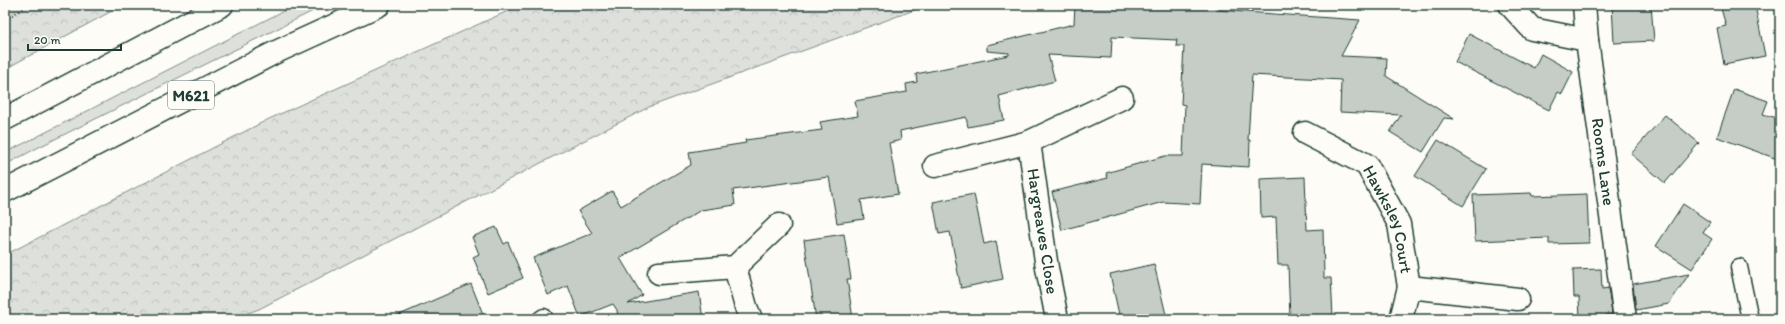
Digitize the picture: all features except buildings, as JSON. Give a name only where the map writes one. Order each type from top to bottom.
[{"type":"main road","points":[[5,119],[222,5]]},
{"type":"main road","name":"M621","points":[[5,191],[276,52],[379,5]]},
{"type":"main road","points":[[1510,5],[1532,29],[1587,40]]},
{"type":"main road","name":"Rooms Lane","points":[[1584,5],[1587,40],[1625,319]]},
{"type":"main road","name":"Hargreaves Close","points":[[934,166],[1029,142],[1122,98]]},
{"type":"main road","name":"Hawksley Court","points":[[1306,133],[1367,165],[1399,224],[1409,287],[1401,319]]},
{"type":"main road","name":"Hargreaves Close","points":[[1029,142],[1046,268],[1057,319]]},
{"type":"main road","points":[[659,273],[735,267],[779,225]]},
{"type":"main road","points":[[735,267],[746,307],[751,319]]},
{"type":"main road","points":[[1409,287],[1518,299]]},
{"type":"lane","points":[[1739,267],[1750,319]]},
{"type":"path","points":[[5,20],[30,5]]},
{"type":"green space","points":[[5,5],[123,5],[5,69]]},
{"type":"green space","points":[[295,5],[325,5],[5,165],[5,153]]},
{"type":"green space","points":[[521,5],[928,5],[649,107],[259,309],[232,319],[5,319],[5,255],[269,119]]}]
